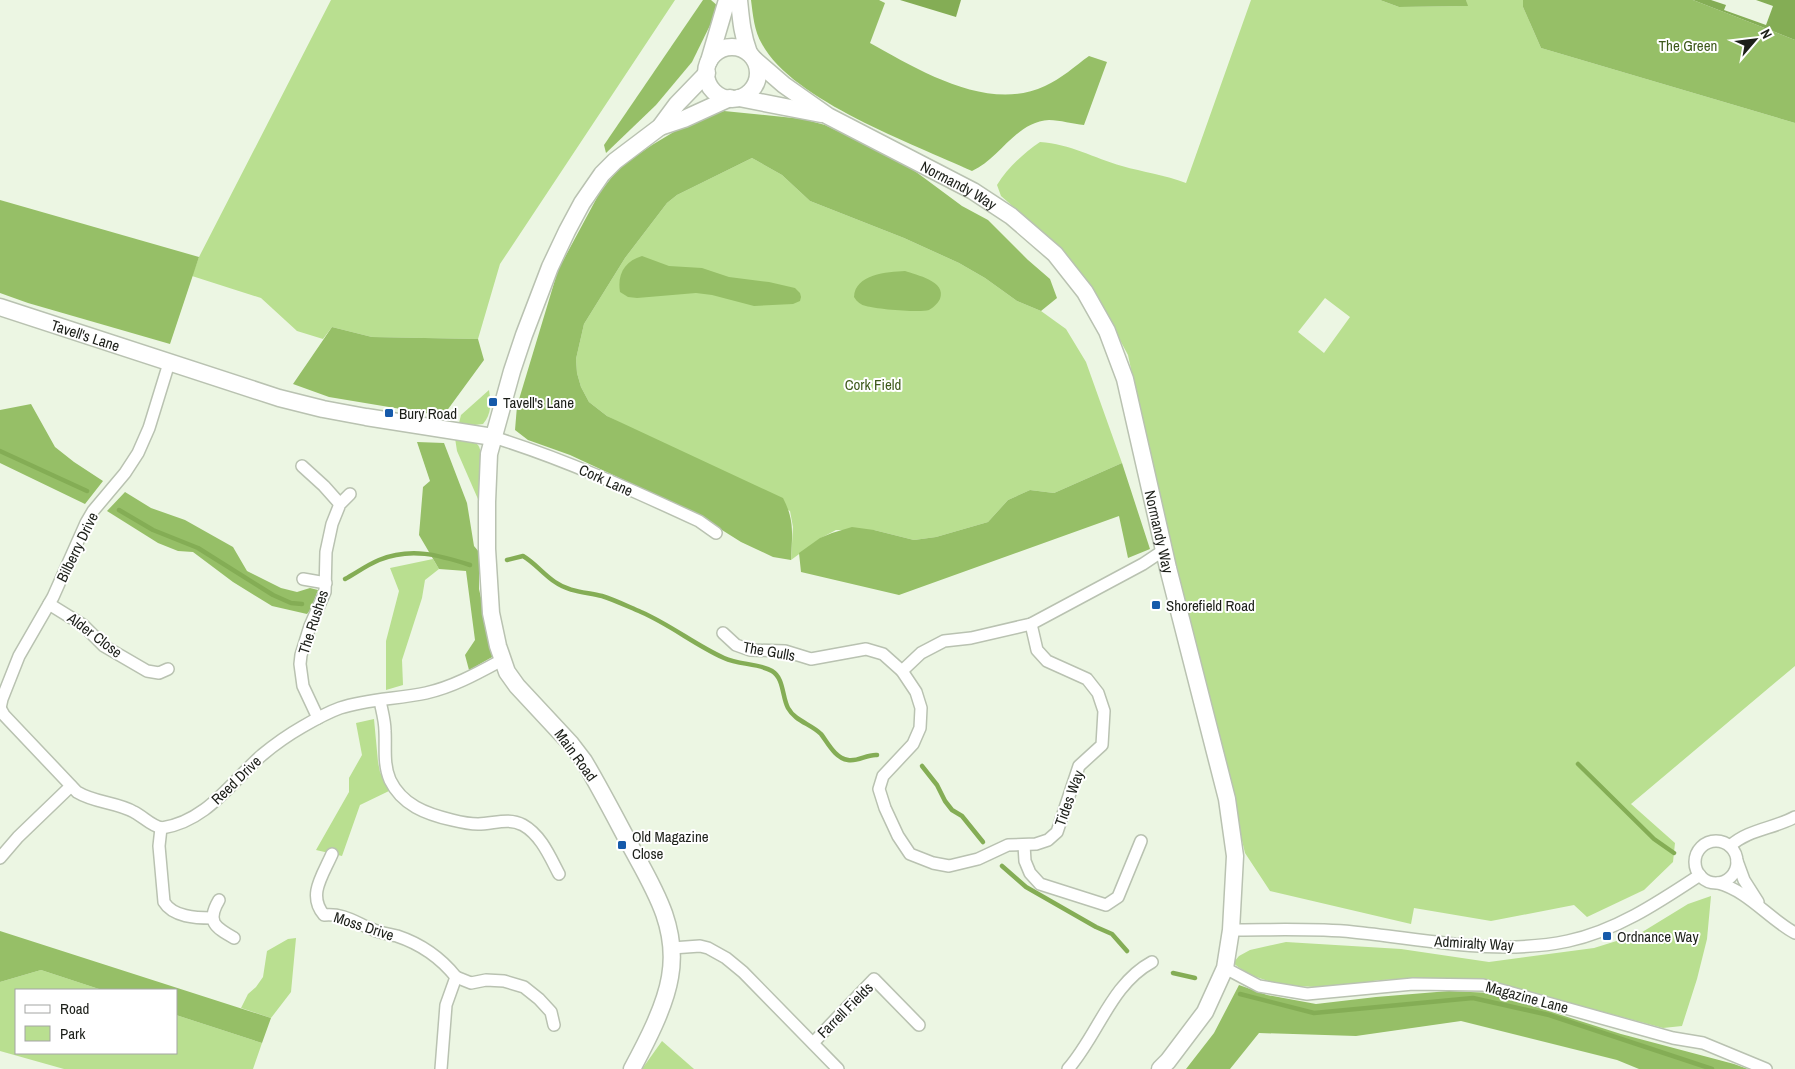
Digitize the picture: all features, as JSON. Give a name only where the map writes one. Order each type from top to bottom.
[{"type":"street","points":[[727,0],[708,68],[708,81],[719,95],[735,98]]},
{"type":"street","points":[[660,127],[748,94],[756,82],[758,69],[741,27],[739,0]]},
{"type":"street","points":[[660,127],[708,68],[718,51],[726,48],[740,48],[752,57]]},
{"type":"street","name":"Normandy Way","points":[[752,57],[784,85],[828,116],[973,191],[1011,216],[1055,254],[1085,292],[1107,331],[1125,379],[1164,550],[1227,799],[1236,856],[1232,930],[1226,968],[1205,1012],[1160,1069]]},
{"type":"street","name":"Normandy Way","points":[[735,98],[828,116]]},
{"type":"street","name":"Main Road","points":[[632,1069],[649,1035],[670,979],[672,948],[670,930],[658,896],[595,779],[571,744],[517,686],[502,660],[491,613],[487,549],[488,472],[493,437],[524,335],[547,275],[567,231],[586,197],[602,174],[660,127]]},
{"type":"street","name":"Tavell's Lane","points":[[0,307],[279,398],[323,409],[493,437]]},
{"type":"street","name":"Bilberry Drive","points":[[0,708],[19,656],[49,604],[86,523],[138,453],[149,428],[169,363]]},
{"type":"street","name":"Cork Lane","points":[[493,437],[529,448],[576,467],[699,521],[716,533]]},
{"type":"street","points":[[302,466],[340,504]]},
{"type":"street","name":"The Rushes","points":[[318,718],[303,686],[300,664],[306,636],[324,597],[326,552],[329,537],[340,504],[350,494]]},
{"type":"street","points":[[902,671],[921,653],[944,641],[971,638],[1031,624],[1143,564],[1164,550]]},
{"type":"street","name":"The Rushes","points":[[303,579],[326,583]]},
{"type":"street","name":"Alder Close","points":[[49,604],[83,625],[104,646],[146,671],[153,673],[168,669]]},
{"type":"street","name":"Tides Way","points":[[902,671],[916,692],[921,708],[920,728],[913,744],[883,776],[879,789],[885,808],[898,836],[910,854],[933,863],[949,866],[978,860],[1008,845],[1024,846],[1048,840],[1057,832],[1079,766],[1102,745],[1104,711],[1098,693],[1087,679],[1047,661],[1037,650],[1031,624]]},
{"type":"street","name":"The Gulls","points":[[723,633],[736,645],[750,650],[785,651],[811,659],[866,649],[883,654],[902,671]]},
{"type":"street","name":"Reed Drive","points":[[161,828],[182,821],[206,809],[269,750],[318,718],[339,708],[354,704],[427,693],[441,689],[502,660]]},
{"type":"street","points":[[380,701],[385,728],[386,768],[397,792],[406,802],[432,815],[467,823],[478,824],[504,821],[522,825],[538,838],[559,874]]},
{"type":"street","points":[[0,708],[4,715],[71,786],[84,796],[106,804],[123,807],[161,828],[159,846],[164,902],[167,907],[181,914],[212,918]]},
{"type":"street","points":[[0,858],[18,837],[71,786]]},
{"type":"street","points":[[1730,846],[1746,834],[1775,826],[1795,817]]},
{"type":"street","points":[[1024,846],[1030,873],[1040,884],[1106,905],[1118,896],[1141,841]]},
{"type":"street","points":[[1765,911],[1744,880],[1735,854],[1730,846],[1713,841],[1705,844],[1696,855],[1695,862],[1700,875],[1705,880],[1717,882],[1737,890],[1783,926],[1795,933]]},
{"type":"street","name":"Moss Drive","points":[[332,854],[315,893],[318,907],[324,915],[336,914],[376,931],[398,936],[424,948],[445,963],[456,977]]},
{"type":"street","points":[[1717,882],[1727,880],[1734,872],[1737,861]]},
{"type":"street","name":"Admiralty Way","points":[[1232,930],[1351,932],[1482,946],[1553,944],[1586,936],[1619,923],[1653,905],[1700,875]]},
{"type":"street","points":[[219,900],[212,913],[212,918],[216,927],[234,938]]},
{"type":"street","points":[[672,948],[700,946],[708,948],[726,958],[743,972],[838,1069]]},
{"type":"street","points":[[1068,1069],[1089,1040],[1120,989],[1134,973],[1152,962]]},
{"type":"street","name":"Magazine Lane","points":[[1226,968],[1259,986],[1306,994],[1413,984],[1483,985],[1673,1038],[1703,1043],[1766,1069]]},
{"type":"street","points":[[441,1069],[446,1004],[456,977],[471,983],[486,980],[504,981],[524,987],[551,1012],[554,1025]]},
{"type":"street","name":"Farrell Fields","points":[[812,1043],[874,979],[919,1025]]},
{"type":"green space","points":[[331,0],[675,0],[500,264],[478,339],[372,337],[332,327],[323,339],[297,331],[261,298],[192,276],[199,257]]},
{"type":"green space","points":[[703,0],[711,0],[719,7],[692,62],[656,105],[606,153],[604,145]]},
{"type":"green space","points":[[751,0],[879,0],[885,3],[870,43],[932,76],[954,85],[978,91],[1000,94],[1023,93],[1051,83],[1089,56],[1107,62],[1084,125],[1053,120],[1037,122],[1017,134],[991,158],[972,171],[857,119],[800,84],[778,65],[759,39]]},
{"type":"green space","points":[[1251,0],[1380,0],[1399,7],[1467,6],[1466,0],[1523,0],[1523,7],[1541,48],[1795,123],[1795,666],[1631,804],[1675,843],[1673,862],[1644,890],[1587,917],[1574,905],[1491,921],[1414,908],[1411,924],[1270,891],[1245,853],[1155,481],[1128,355],[1095,294],[1037,227],[1001,196],[997,185],[1016,161],[1040,142],[1062,145],[1112,163],[1186,183]],"holes":[[[1325,298],[1350,317],[1324,353],[1298,332]]]},
{"type":"green space","points":[[1380,0],[1466,0],[1468,6],[1399,7]]},
{"type":"green space","name":"The Green","points":[[1523,0],[1693,0],[1795,40],[1795,123],[1541,48],[1523,7]]},
{"type":"green space","points":[[724,111],[803,119],[825,125],[904,163],[962,206],[988,220],[1050,279],[1057,298],[1041,311],[1017,301],[985,278],[959,263],[904,238],[810,201],[782,175],[752,158],[677,195],[667,203],[625,258],[584,324],[576,359],[581,387],[589,402],[607,416],[783,498],[791,521],[791,560],[773,557],[741,542],[695,513],[570,455],[528,440],[515,430],[517,406],[558,270],[600,192],[620,167],[652,145],[692,121]]},
{"type":"green space","name":"Cork Field","points":[[752,158],[782,175],[810,201],[904,238],[959,263],[985,278],[1017,301],[1041,311],[1066,329],[1086,362],[1122,463],[1054,493],[1030,490],[1008,500],[988,522],[936,537],[914,540],[874,530],[836,530],[821,538],[791,560],[793,527],[790,511],[607,416],[589,402],[581,387],[576,359],[584,324],[625,258],[667,203],[677,195]]},
{"type":"green space","points":[[0,200],[199,257],[170,344],[28,303],[0,293]]},
{"type":"green space","points":[[642,256],[669,266],[702,268],[729,277],[769,282],[795,288],[800,293],[800,301],[793,304],[754,306],[712,295],[696,293],[637,298],[628,297],[620,292],[621,274],[631,261]]},
{"type":"green space","points":[[905,271],[935,283],[939,288],[941,293],[940,299],[931,309],[908,311],[864,306],[854,297],[860,283],[866,279],[890,272]]},
{"type":"green space","points":[[332,327],[372,337],[478,339],[484,360],[443,416],[329,397],[293,384]]},
{"type":"green space","points":[[489,390],[490,408],[483,424],[459,423],[461,415]]},
{"type":"green space","points":[[31,404],[55,447],[103,481],[85,504],[0,463],[0,410]]},
{"type":"green space","points":[[455,438],[473,442],[478,445],[480,450],[482,465],[481,506],[457,451]]},
{"type":"green space","points":[[417,442],[444,443],[467,503],[474,546],[479,552],[479,589],[494,656],[469,670],[465,655],[475,640],[466,571],[439,569],[419,535],[423,487],[430,481]]},
{"type":"green space","points":[[1122,463],[1150,549],[1128,558],[1119,516],[899,595],[801,572],[799,553],[820,538],[832,533],[852,527],[874,530],[914,540],[936,537],[988,522],[1008,500],[1030,490],[1054,493]]},
{"type":"green space","points":[[125,492],[151,508],[185,520],[233,547],[247,571],[281,588],[297,592],[310,588],[318,590],[311,609],[307,614],[272,606],[233,582],[193,552],[178,551],[158,543],[107,511]]},
{"type":"green space","points":[[433,559],[439,569],[425,580],[422,598],[402,660],[403,685],[386,690],[386,641],[399,591],[390,568]]},
{"type":"green space","points":[[374,719],[380,772],[389,791],[360,805],[342,856],[316,850],[349,792],[349,778],[362,755],[356,723]]},
{"type":"green space","points":[[1711,896],[1707,939],[1682,1026],[1663,1028],[1484,980],[1381,980],[1350,985],[1304,987],[1259,978],[1245,972],[1233,963],[1239,956],[1250,950],[1286,942],[1401,949],[1489,962],[1594,948],[1639,934],[1688,904]]},
{"type":"green space","points":[[0,931],[271,1018],[262,1043],[178,1016],[178,989],[99,989],[41,970],[0,982]]},
{"type":"green space","points":[[296,938],[291,992],[271,1018],[241,1008],[248,994],[263,977],[267,951],[288,939]]},
{"type":"green space","points":[[41,970],[99,989],[15,989],[15,1054],[178,1054],[178,1016],[262,1043],[253,1069],[64,1069],[0,1051],[0,982]]},
{"type":"green space","points":[[1239,985],[1267,995],[1316,1004],[1449,991],[1492,993],[1621,1034],[1748,1069],[1639,1069],[1617,1060],[1461,1021],[1356,1036],[1259,1033],[1230,1069],[1186,1069],[1214,1033]]},
{"type":"green space","points":[[662,1041],[694,1069],[642,1069]]},
{"type":"shaded area","points":[[900,0],[961,0],[956,17]]},
{"type":"shaded area","points":[[1693,0],[1795,0],[1795,40]]},
{"type":"pier","points":[[1711,0],[1756,0],[1773,6],[1766,25],[1724,10],[1726,5]]},
{"type":"waterway","points":[[0,451],[87,491]]},
{"type":"waterway","points":[[119,510],[153,530],[198,548],[273,595],[291,603],[302,604]]},
{"type":"waterway","points":[[345,579],[379,560],[402,554],[425,554],[470,565]]},
{"type":"waterway","points":[[507,560],[523,556],[560,585],[572,590],[602,596],[652,617],[724,658],[767,668],[779,678],[786,704],[791,712],[821,734],[832,750],[839,756],[843,759],[852,760],[877,755]]},
{"type":"waterway","points":[[1578,764],[1654,839],[1674,853]]},
{"type":"waterway","points":[[922,766],[937,785],[952,810],[962,816],[983,842]]},
{"type":"waterway","points":[[1002,866],[1026,887],[1096,927],[1112,934],[1127,951]]},
{"type":"waterway","points":[[1173,973],[1195,978]]},
{"type":"waterway","points":[[1240,994],[1314,1013],[1473,998],[1549,1015],[1712,1069]]},
{"type":"place","name":"Tavell's Lane","points":[[493,402]]},
{"type":"place","name":"Bury Road","points":[[389,413]]},
{"type":"place","name":"Shorefield Road","points":[[1156,605]]},
{"type":"place","name":"Old Magazine Close","points":[[622,845]]},
{"type":"place","name":"Ordnance Way","points":[[1607,936]]}]
